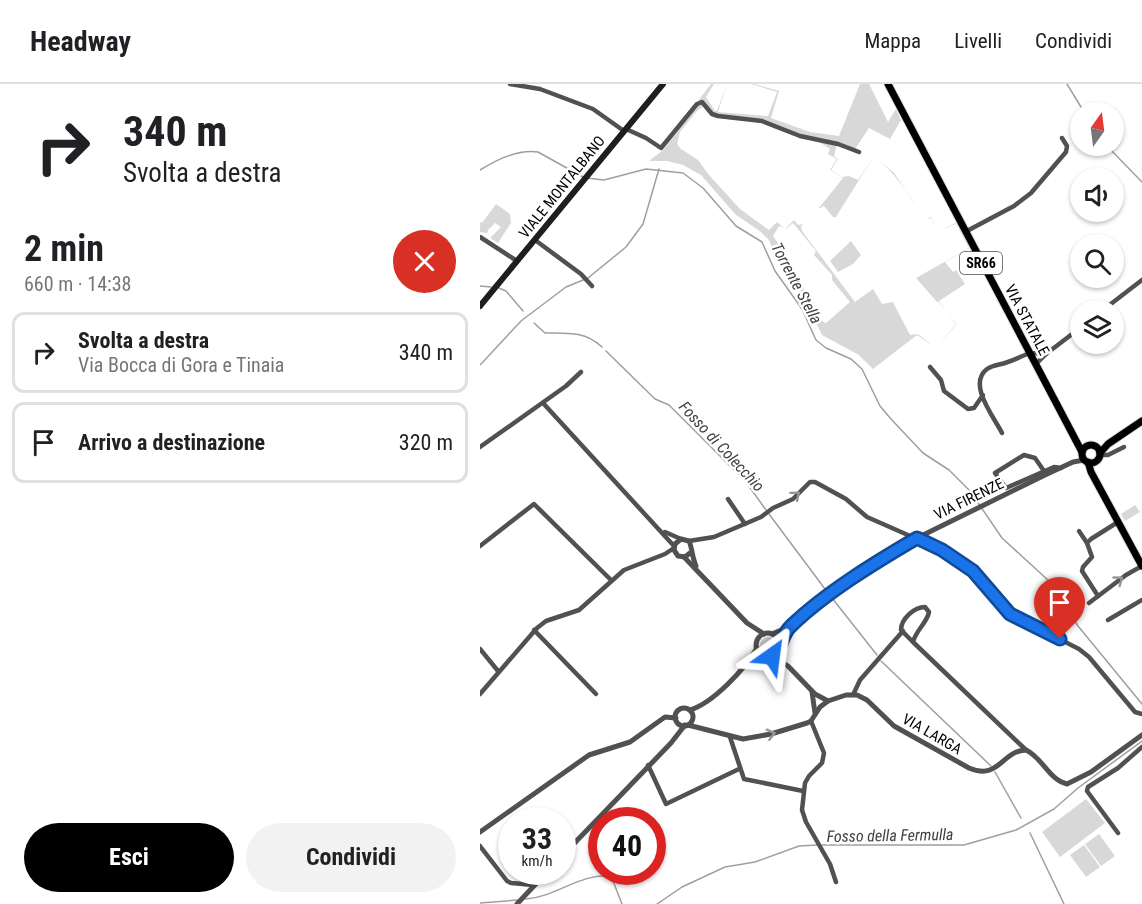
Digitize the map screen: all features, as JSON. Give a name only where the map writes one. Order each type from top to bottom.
[{"type":"main road","name":"VIALE MONTALBANO","points":[[480,306],[663,84]]},
{"type":"main road","name":"VIA STATALE","points":[[888,84],[1075,441],[1086,456]]},
{"type":"main road","points":[[1086,456],[1096,461],[1099,451],[1141,421]]},
{"type":"main road","name":"SR66","points":[[1086,456],[1099,451]]},
{"type":"main road","points":[[1086,456],[1094,477],[1142,566]]},
{"type":"street","points":[[511,84],[540,89],[594,109],[625,130],[646,138],[661,148],[697,104],[702,102],[712,114],[718,116],[771,123],[794,134],[838,144],[859,152]]},
{"type":"street","points":[[965,232],[1014,206],[1036,188],[1066,152],[1067,146],[1062,138]]},
{"type":"street","points":[[480,237],[517,261]]},
{"type":"street","points":[[535,240],[586,278],[592,286]]},
{"type":"street","points":[[1116,300],[1142,280]]},
{"type":"street","points":[[1034,362],[1070,335]]},
{"type":"street","points":[[1002,433],[982,395],[979,381],[985,371],[993,366],[1029,352],[1043,353]]},
{"type":"street","points":[[930,367],[941,380],[945,390],[968,409],[974,408],[982,395]]},
{"type":"street","points":[[480,447],[543,403],[581,372]]},
{"type":"street","points":[[543,403],[660,529],[674,549],[698,570],[747,623],[757,641],[757,648],[746,665],[576,840]]},
{"type":"street","points":[[1099,451],[1108,456],[1124,447]]},
{"type":"street","points":[[1044,471],[1035,458],[1024,455],[995,473],[1006,488],[1054,467],[1061,468]]},
{"type":"street","name":"VIA FIRENZE","points":[[764,634],[772,634],[791,626],[832,593],[917,538],[1086,456]]},
{"type":"street","points":[[684,557],[706,540],[746,524],[793,499],[813,482],[846,499],[867,517],[942,550],[973,571],[1010,614],[1079,649],[1089,657],[1135,712],[1142,714]]},
{"type":"street","points":[[728,499],[746,524]]},
{"type":"street","points":[[480,546],[534,504],[611,580]]},
{"type":"street","points":[[1087,543],[1118,522]]},
{"type":"street","points":[[660,529],[689,542],[706,540]]},
{"type":"street","points":[[1079,531],[1092,557],[1082,571],[1098,596]]},
{"type":"street","points":[[480,694],[534,630],[546,621],[579,610],[624,570],[665,554],[674,549],[681,539]]},
{"type":"street","points":[[689,542],[698,570]]},
{"type":"street","points":[[1089,603],[1142,566]]},
{"type":"street","points":[[1108,620],[1142,600]]},
{"type":"street","points":[[913,642],[917,632],[928,618],[929,612],[925,607],[918,607],[900,628],[913,642],[1026,750],[1036,756],[1059,780],[1067,784],[1091,772],[1142,735]]},
{"type":"street","points":[[747,623],[764,634],[757,641]]},
{"type":"street","name":"VIA FIRENZE","points":[[772,656],[791,626]]},
{"type":"street","points":[[534,630],[596,694]]},
{"type":"street","points":[[656,722],[666,716],[740,739],[754,738],[801,726],[811,721],[820,707],[828,701],[839,696],[853,695],[860,680],[903,631]]},
{"type":"street","points":[[772,634],[777,638],[788,666]]},
{"type":"street","points":[[757,648],[763,656]]},
{"type":"street","points":[[480,649],[498,671]]},
{"type":"street","points":[[746,665],[763,656],[772,656],[788,666],[811,691],[828,701]]},
{"type":"street","points":[[811,691],[815,715]]},
{"type":"street","points":[[480,832],[589,755],[630,742],[646,732],[664,713],[685,708],[690,710],[702,705],[717,693]]},
{"type":"street","name":"VIA LARGA","points":[[853,695],[867,700],[894,726],[974,771],[990,770],[1003,763],[1011,753],[1026,750]]},
{"type":"street","points":[[690,710],[690,722]]},
{"type":"street","points":[[654,760],[674,735],[678,711]]},
{"type":"street","points":[[811,721],[822,746],[823,759],[809,776],[802,802],[803,816],[818,840],[836,882]]},
{"type":"street","points":[[729,736],[744,779],[804,791]]},
{"type":"street","points":[[1118,833],[1087,791],[1088,787],[1118,768],[1142,747]]},
{"type":"street","points":[[648,765],[666,804],[740,769]]},
{"type":"street","points":[[480,846],[498,869]]},
{"type":"street","points":[[518,903],[534,885]]},
{"type":"shaded area","points":[[711,84],[714,84],[706,97],[715,111],[717,111],[727,84],[718,112],[768,116],[777,92],[751,84],[754,84],[779,91],[771,118],[810,132],[839,136],[860,84],[869,84],[888,122],[896,109],[901,120],[890,139],[869,128],[855,149],[798,134],[778,125],[714,114],[703,101],[698,101]]},
{"type":"shaded area","points":[[701,103],[717,117],[763,122],[800,136],[837,144],[834,156],[838,159],[831,170],[842,177],[849,176],[858,180],[874,156],[836,217],[833,217],[824,206],[818,209],[843,178],[830,170],[837,159],[828,154],[830,149],[821,143],[799,137],[764,123],[718,118],[711,115],[703,106],[680,132],[677,144],[698,160],[740,209],[769,230],[777,222],[784,228],[779,226],[773,236],[780,246],[787,266],[812,300],[822,321],[826,323],[850,302],[832,280],[832,275],[814,255],[816,251],[793,223],[785,229],[794,220],[798,225],[803,224],[802,231],[855,302],[873,289],[882,304],[893,302],[910,335],[918,334],[934,347],[917,335],[873,369],[859,355],[822,335],[807,304],[782,271],[769,240],[735,214],[701,175],[683,165],[667,161],[649,161],[663,150]]},
{"type":"shaded area","points":[[496,204],[510,214],[511,223],[498,243],[490,238],[501,227],[495,223],[487,233],[480,232],[480,222],[482,223]]},
{"type":"shaded area","points":[[956,223],[970,248],[945,262],[953,272],[956,270],[965,284],[939,301],[948,313],[916,278],[969,248],[956,224],[938,231]]},
{"type":"shaded area","points":[[851,241],[861,255],[853,264],[838,272],[830,261]]},
{"type":"shaded area","points":[[1135,505],[1140,512],[1125,521],[1121,514]]},
{"type":"shaded area","points":[[765,637],[771,637],[776,645],[774,651],[765,653],[760,648],[760,642]]},
{"type":"shaded area","points":[[1086,799],[1105,823],[1060,857],[1042,832]]},
{"type":"shaded area","points":[[1099,834],[1115,856],[1101,866],[1085,844]]},
{"type":"shaded area","points":[[1084,845],[1100,867],[1086,877],[1070,855]]},
{"type":"waterway","points":[[1067,84],[1078,102]]},
{"type":"waterway","name":"Torrente Stella","points":[[480,170],[508,156],[523,152],[538,152],[583,177]]},
{"type":"waterway","points":[[1117,156],[1142,182]]},
{"type":"waterway","name":"Torrente Stella","points":[[587,178],[604,180],[646,169],[683,173],[703,188],[736,226],[762,242],[775,271],[802,309],[816,340],[826,348],[851,359],[862,369],[880,406],[923,453],[949,470],[970,491],[1002,538],[1049,581],[1078,626],[1142,704]]},
{"type":"waterway","points":[[480,365],[521,321],[566,287],[588,278],[626,247],[643,224],[659,169]]},
{"type":"waterway","name":"Fosso di Colecchio","points":[[480,286],[491,287]]},
{"type":"waterway","name":"Fosso di Colecchio","points":[[499,288],[506,291],[523,311]]},
{"type":"waterway","name":"Fosso di Colecchio","points":[[534,323],[545,333],[568,333],[582,336],[602,347]]},
{"type":"waterway","name":"Fosso di Colecchio","points":[[606,351],[655,399],[669,405],[746,482],[766,510]]},
{"type":"waterway","name":"Fosso di Colecchio","points":[[769,514],[828,593]]},
{"type":"waterway","name":"Fosso di Colecchio","points":[[832,598],[877,655]]},
{"type":"waterway","name":"Fosso di Colecchio","points":[[881,661],[991,766]]},
{"type":"waterway","name":"Fosso della Fermulla","points":[[822,845],[964,845],[1016,830],[1054,809],[1078,788],[1142,741]]},
{"type":"waterway","name":"Fosso di Colecchio","points":[[995,772],[1021,818]]},
{"type":"waterway","points":[[1030,833],[1064,904]]},
{"type":"waterway","name":"Fosso della Fermulla","points":[[657,904],[682,887],[725,867],[755,862],[799,846],[817,845]]},
{"type":"waterway","name":"Fosso della Fermulla","points":[[526,899],[548,894],[589,878],[611,876],[622,904]]},
{"type":"waterway","name":"Fosso della Fermulla","points":[[480,903],[518,900]]},
{"type":"route","points":[[772,656],[780,648],[782,637],[791,626],[832,593],[917,538],[942,550],[973,571],[1010,614],[1060,639]]}]
